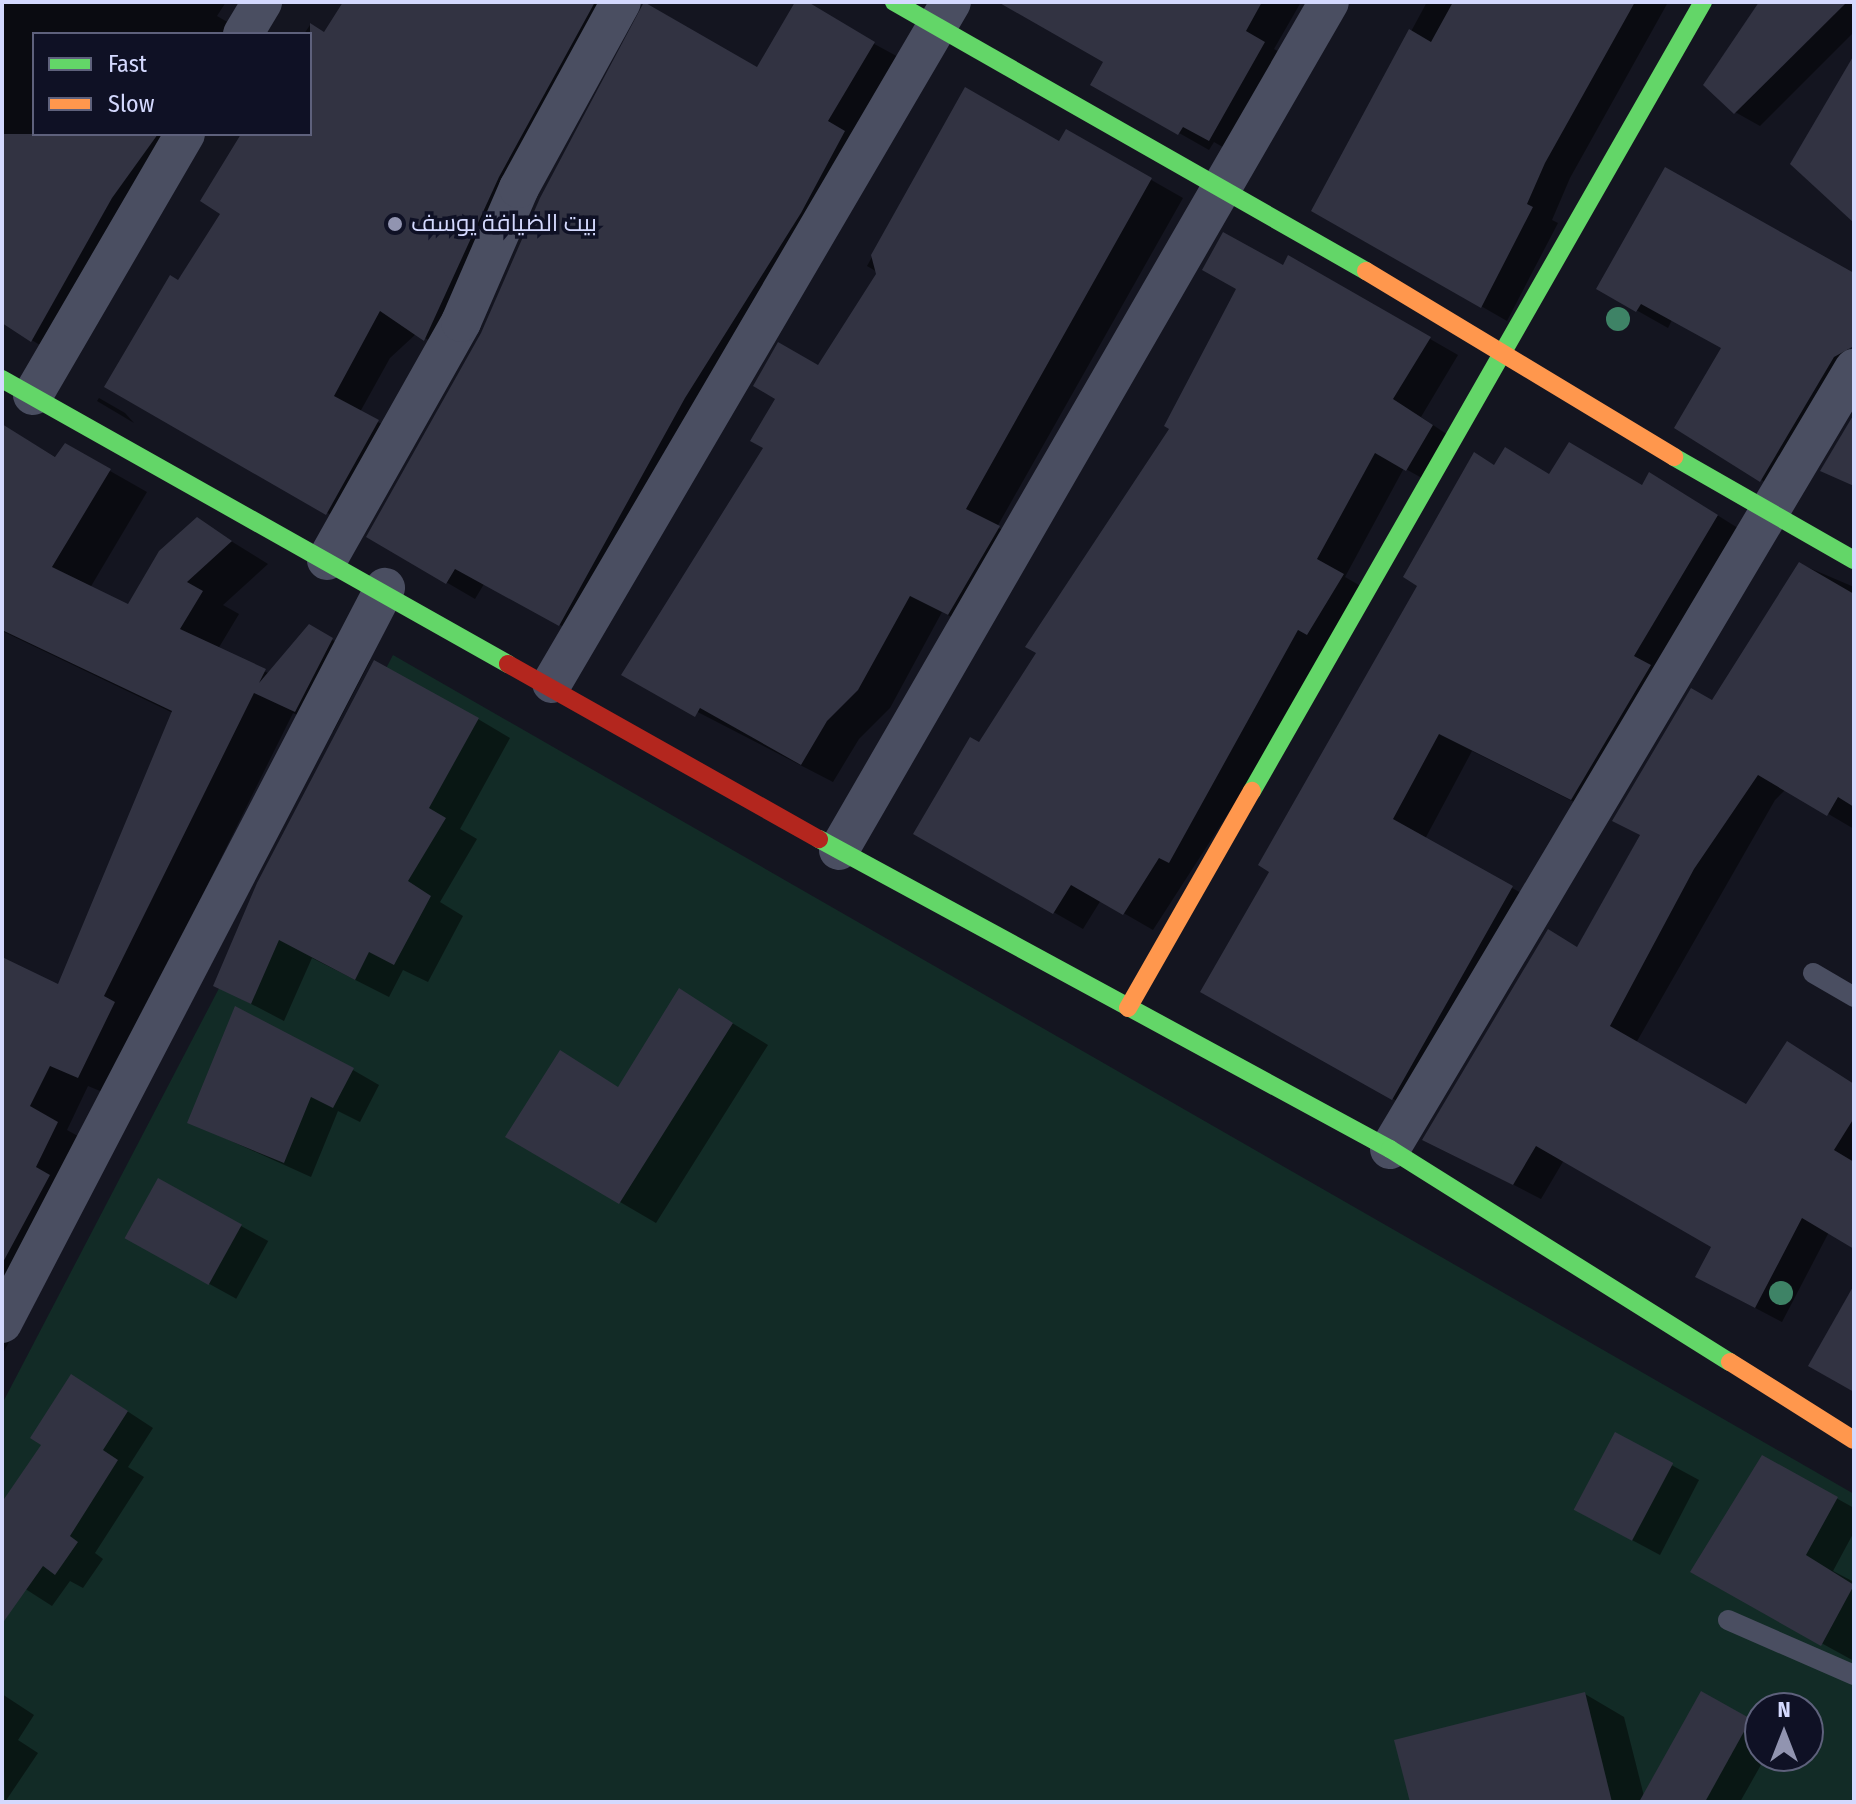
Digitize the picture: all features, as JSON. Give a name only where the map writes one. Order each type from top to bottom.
[{"type":"street","points":[[244,32],[262,2]]},
{"type":"street","points":[[327,560],[461,322],[519,188],[621,2]]},
{"type":"street","points":[[894,2],[944,14],[1214,190],[1501,348],[1771,519],[1854,560]]},
{"type":"street","points":[[839,850],[1214,190],[1329,2]]},
{"type":"street","points":[[1128,1008],[1501,348],[1703,2]]},
{"type":"street","points":[[552,683],[944,14]]},
{"type":"street","points":[[184,136],[18,387],[327,560],[385,588],[839,850],[1390,1149],[1854,1440]]},
{"type":"street","points":[[1390,1149],[1771,519],[1854,369]]},
{"type":"street","points":[[2,1323],[385,588]]},
{"type":"lane","points":[[1813,973],[1854,997]]},
{"type":"lane","points":[[1728,1620],[1854,1675]]},
{"type":"green space","points":[[393,655],[1854,1494],[1854,1802],[2,1802],[2,1404]]},
{"type":"building","points":[[343,2],[595,2],[499,177],[424,341],[380,311],[334,396],[379,420],[326,515],[104,387],[170,275],[178,280],[220,214],[200,201],[240,136],[312,136],[310,23],[324,32]]},
{"type":"building","points":[[644,2],[757,67],[795,2],[808,2],[875,42],[828,121],[845,131],[801,213],[685,398],[559,626],[455,569],[446,584],[366,537],[481,333],[540,198]]},
{"type":"building","points":[[998,2],[1262,2],[1246,31],[1265,42],[1209,141],[1183,127],[1178,135],[1090,85],[1103,62]]},
{"type":"building","points":[[1453,2],[1635,2],[1545,163],[1527,204],[1533,207],[1481,308],[1311,211],[1409,29],[1431,42]]},
{"type":"building","points":[[1759,2],[1847,2],[1734,114],[1703,85]]},
{"type":"building","points":[[1854,55],[1854,223],[1790,164]]},
{"type":"building","points":[[965,87],[1059,141],[1066,129],[1152,178],[966,509],[1000,526],[948,615],[910,596],[858,690],[827,721],[801,765],[700,708],[695,717],[621,675],[763,448],[750,441],[775,399],[753,386],[778,342],[818,365],[876,274],[871,255]]},
{"type":"building","points":[[2,134],[157,136],[112,198],[31,342],[2,323]]},
{"type":"building","points":[[1665,167],[1854,273],[1854,346],[1834,357],[1760,482],[1674,428],[1721,348],[1641,304],[1636,312],[1596,289]]},
{"type":"building","points":[[1223,232],[1283,265],[1288,255],[1431,337],[1393,399],[1433,425],[1406,471],[1375,453],[1317,559],[1344,574],[1307,635],[1298,630],[1169,863],[1159,858],[1123,915],[1071,885],[1053,914],[913,834],[970,737],[979,742],[1036,653],[1025,647],[1169,429],[1164,426],[1236,289],[1202,270]]},
{"type":"building","points":[[1854,414],[1854,486],[1820,471]]},
{"type":"building","points":[[2,424],[55,457],[65,443],[111,469],[52,567],[128,604],[159,551],[197,517],[232,541],[187,582],[203,591],[180,629],[266,669],[259,683],[309,624],[333,638],[295,712],[254,693],[104,996],[115,1002],[78,1078],[50,1066],[30,1106],[58,1122],[36,1167],[50,1175],[2,1264],[2,957],[58,984],[172,711],[2,630]]},
{"type":"building","points":[[1569,442],[1642,485],[1649,472],[1718,515],[1634,656],[1651,665],[1571,800],[1439,734],[1393,819],[1513,886],[1392,1100],[1200,992],[1269,872],[1258,865],[1417,586],[1403,577],[1474,452],[1494,465],[1505,447],[1549,474]]},
{"type":"building","points":[[1799,562],[1854,594],[1854,807],[1838,797],[1827,816],[1758,775],[1694,869],[1610,1026],[1746,1104],[1787,1041],[1854,1084],[1854,1118],[1834,1150],[1854,1162],[1854,1249],[1802,1218],[1755,1308],[1695,1277],[1711,1247],[1536,1146],[1513,1185],[1422,1140],[1548,929],[1577,947],[1640,835],[1612,821],[1691,688],[1712,700]]},
{"type":"building","points":[[374,660],[479,718],[429,808],[446,818],[408,881],[431,896],[394,965],[369,952],[355,980],[279,940],[251,1004],[213,986],[257,883]]},
{"type":"building","points":[[679,988],[733,1023],[619,1204],[505,1137],[560,1050],[618,1087]]},
{"type":"building","points":[[235,1006],[354,1068],[333,1108],[311,1097],[284,1163],[187,1123]]},
{"type":"building","points":[[158,1178],[242,1225],[209,1285],[125,1238]]},
{"type":"building","points":[[1854,1285],[1854,1392],[1808,1366]]},
{"type":"building","points":[[71,1374],[128,1411],[103,1450],[118,1460],[70,1536],[78,1542],[55,1575],[43,1566],[2,1624],[2,1502],[41,1445],[30,1438]]},
{"type":"building","points":[[1615,1432],[1673,1463],[1632,1541],[1574,1510]]},
{"type":"building","points":[[1762,1455],[1838,1497],[1806,1555],[1854,1585],[1821,1646],[1690,1572]]},
{"type":"building","points":[[1701,1691],[1744,1715],[1744,1732],[1705,1802],[1639,1802]]},
{"type":"building","points":[[1585,1692],[1612,1802],[1410,1802],[1394,1740]]},
{"type":"traffic: fast","points":[[894,2],[1366,271]]},
{"type":"traffic: fast","points":[[1252,791],[1703,2]]},
{"type":"traffic: fast","points":[[2,379],[508,664]]},
{"type":"traffic: fast","points":[[1674,457],[1854,560]]},
{"type":"traffic: fast","points":[[819,839],[1390,1149],[1730,1362]]},
{"type":"traffic: slow","points":[[1366,271],[1674,457]]},
{"type":"traffic: slow","points":[[1128,1008],[1252,791]]},
{"type":"traffic: slow","points":[[1730,1362],[1854,1440]]},
{"type":"traffic: jam","points":[[508,664],[819,839]]},
{"type":"place","name":"بيت الضيافة يوسف","points":[[395,224]]}]
